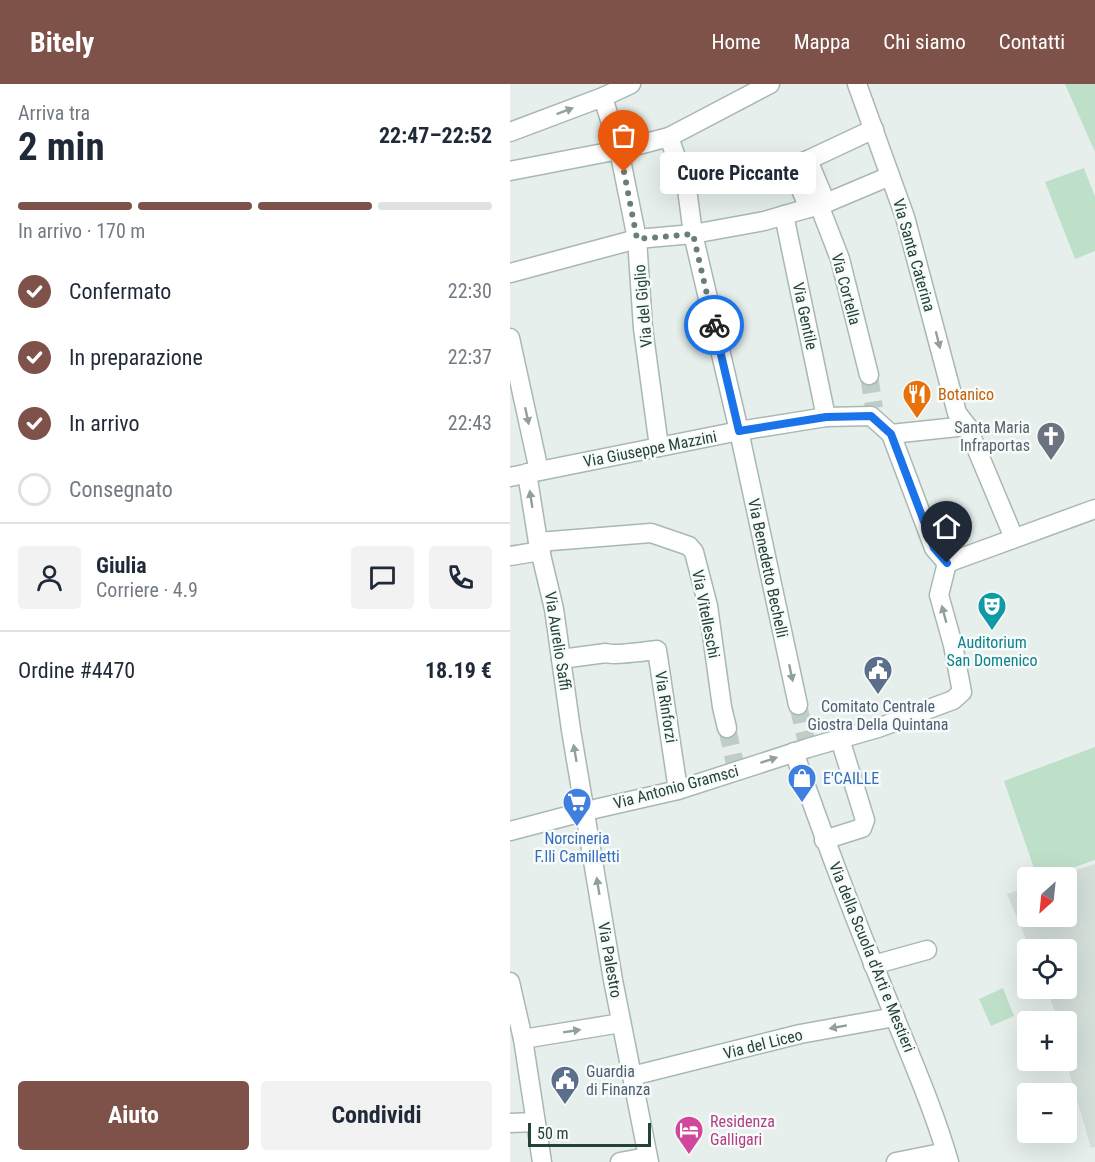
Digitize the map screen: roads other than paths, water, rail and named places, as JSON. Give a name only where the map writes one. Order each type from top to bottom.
[{"type":"street","points":[[510,132],[631,84]]},
{"type":"street","points":[[510,171],[620,150],[669,137],[770,84]]},
{"type":"street","name":"Via Santa Caterina","points":[[858,84],[905,217],[957,413],[968,426],[1014,538]]},
{"type":"street","name":"Via del Giglio","points":[[603,97],[620,150],[637,239],[643,328],[659,447]]},
{"type":"street","name":"Via Cortella","points":[[869,375],[840,259],[818,205],[807,159],[874,129]]},
{"type":"street","name":"Via Benedetto Bechelli","points":[[669,137],[687,189],[693,234],[739,431],[798,705]]},
{"type":"street","points":[[510,273],[637,239],[693,234],[784,215],[818,205],[890,176]]},
{"type":"street","name":"Via Gentile","points":[[784,215],[826,417]]},
{"type":"street","name":"Via Aurelio Saffi","points":[[510,338],[526,473],[554,609],[571,730],[586,811]]},
{"type":"street","name":"Via Giuseppe Mazzini","points":[[526,473],[739,431],[826,417],[871,416],[881,421],[968,426]]},
{"type":"street","points":[[881,421],[934,548],[947,563],[1095,509]]},
{"type":"street","name":"Via Vitelleschi","points":[[540,546],[651,533],[689,546],[694,552],[708,606],[727,728]]},
{"type":"street","points":[[510,556],[540,546]]},
{"type":"street","name":"Via Antonio Gramsci","points":[[510,831],[678,790],[737,767],[878,728],[953,700],[962,692],[953,645],[939,595],[947,563]]},
{"type":"street","name":"Via Rinforzi","points":[[561,659],[657,650],[678,790]]},
{"type":"street","points":[[824,840],[862,828],[866,820],[840,739]]},
{"type":"street","name":"Via della Scuola d'Arti e Mestieri","points":[[803,748],[824,840],[915,1065],[948,1157]]},
{"type":"street","name":"Via Palestro","points":[[586,811],[621,1023],[648,1160]]},
{"type":"street","points":[[873,965],[927,950]]},
{"type":"street","points":[[510,982],[523,1039],[542,1162]]},
{"type":"street","name":"Via del Liceo","points":[[632,1076],[800,1034],[895,1017]]},
{"type":"street","points":[[523,1039],[621,1023]]},
{"type":"street","points":[[510,1123],[535,1122]]},
{"type":"street","points":[[896,1162],[948,1157]]},
{"type":"street","points":[[620,1162],[648,1160]]},
{"type":"tunnel","points":[[869,375],[874,408]]},
{"type":"tunnel","points":[[798,705],[807,743]]},
{"type":"tunnel","points":[[727,728],[735,764]]},
{"type":"place","name":"Cuore Piccante","points":[[624,172]]},
{"type":"place","name":"Botanico","points":[[917,420]]},
{"type":"place","name":"Santa Maria Infraportas","points":[[1051,462]]},
{"type":"place","name":"Auditorium San Domenico","points":[[992,632]]},
{"type":"place","name":"Comitato Centrale Giostra Della Quintana","points":[[878,696]]},
{"type":"place","name":"E'CAILLE","points":[[802,804]]},
{"type":"place","name":"Norcineria F.lli Camilletti","points":[[577,828]]},
{"type":"place","name":"Guardia di Finanza","points":[[565,1106]]},
{"type":"place","name":"Residenza Galligari","points":[[689,1156]]}]
